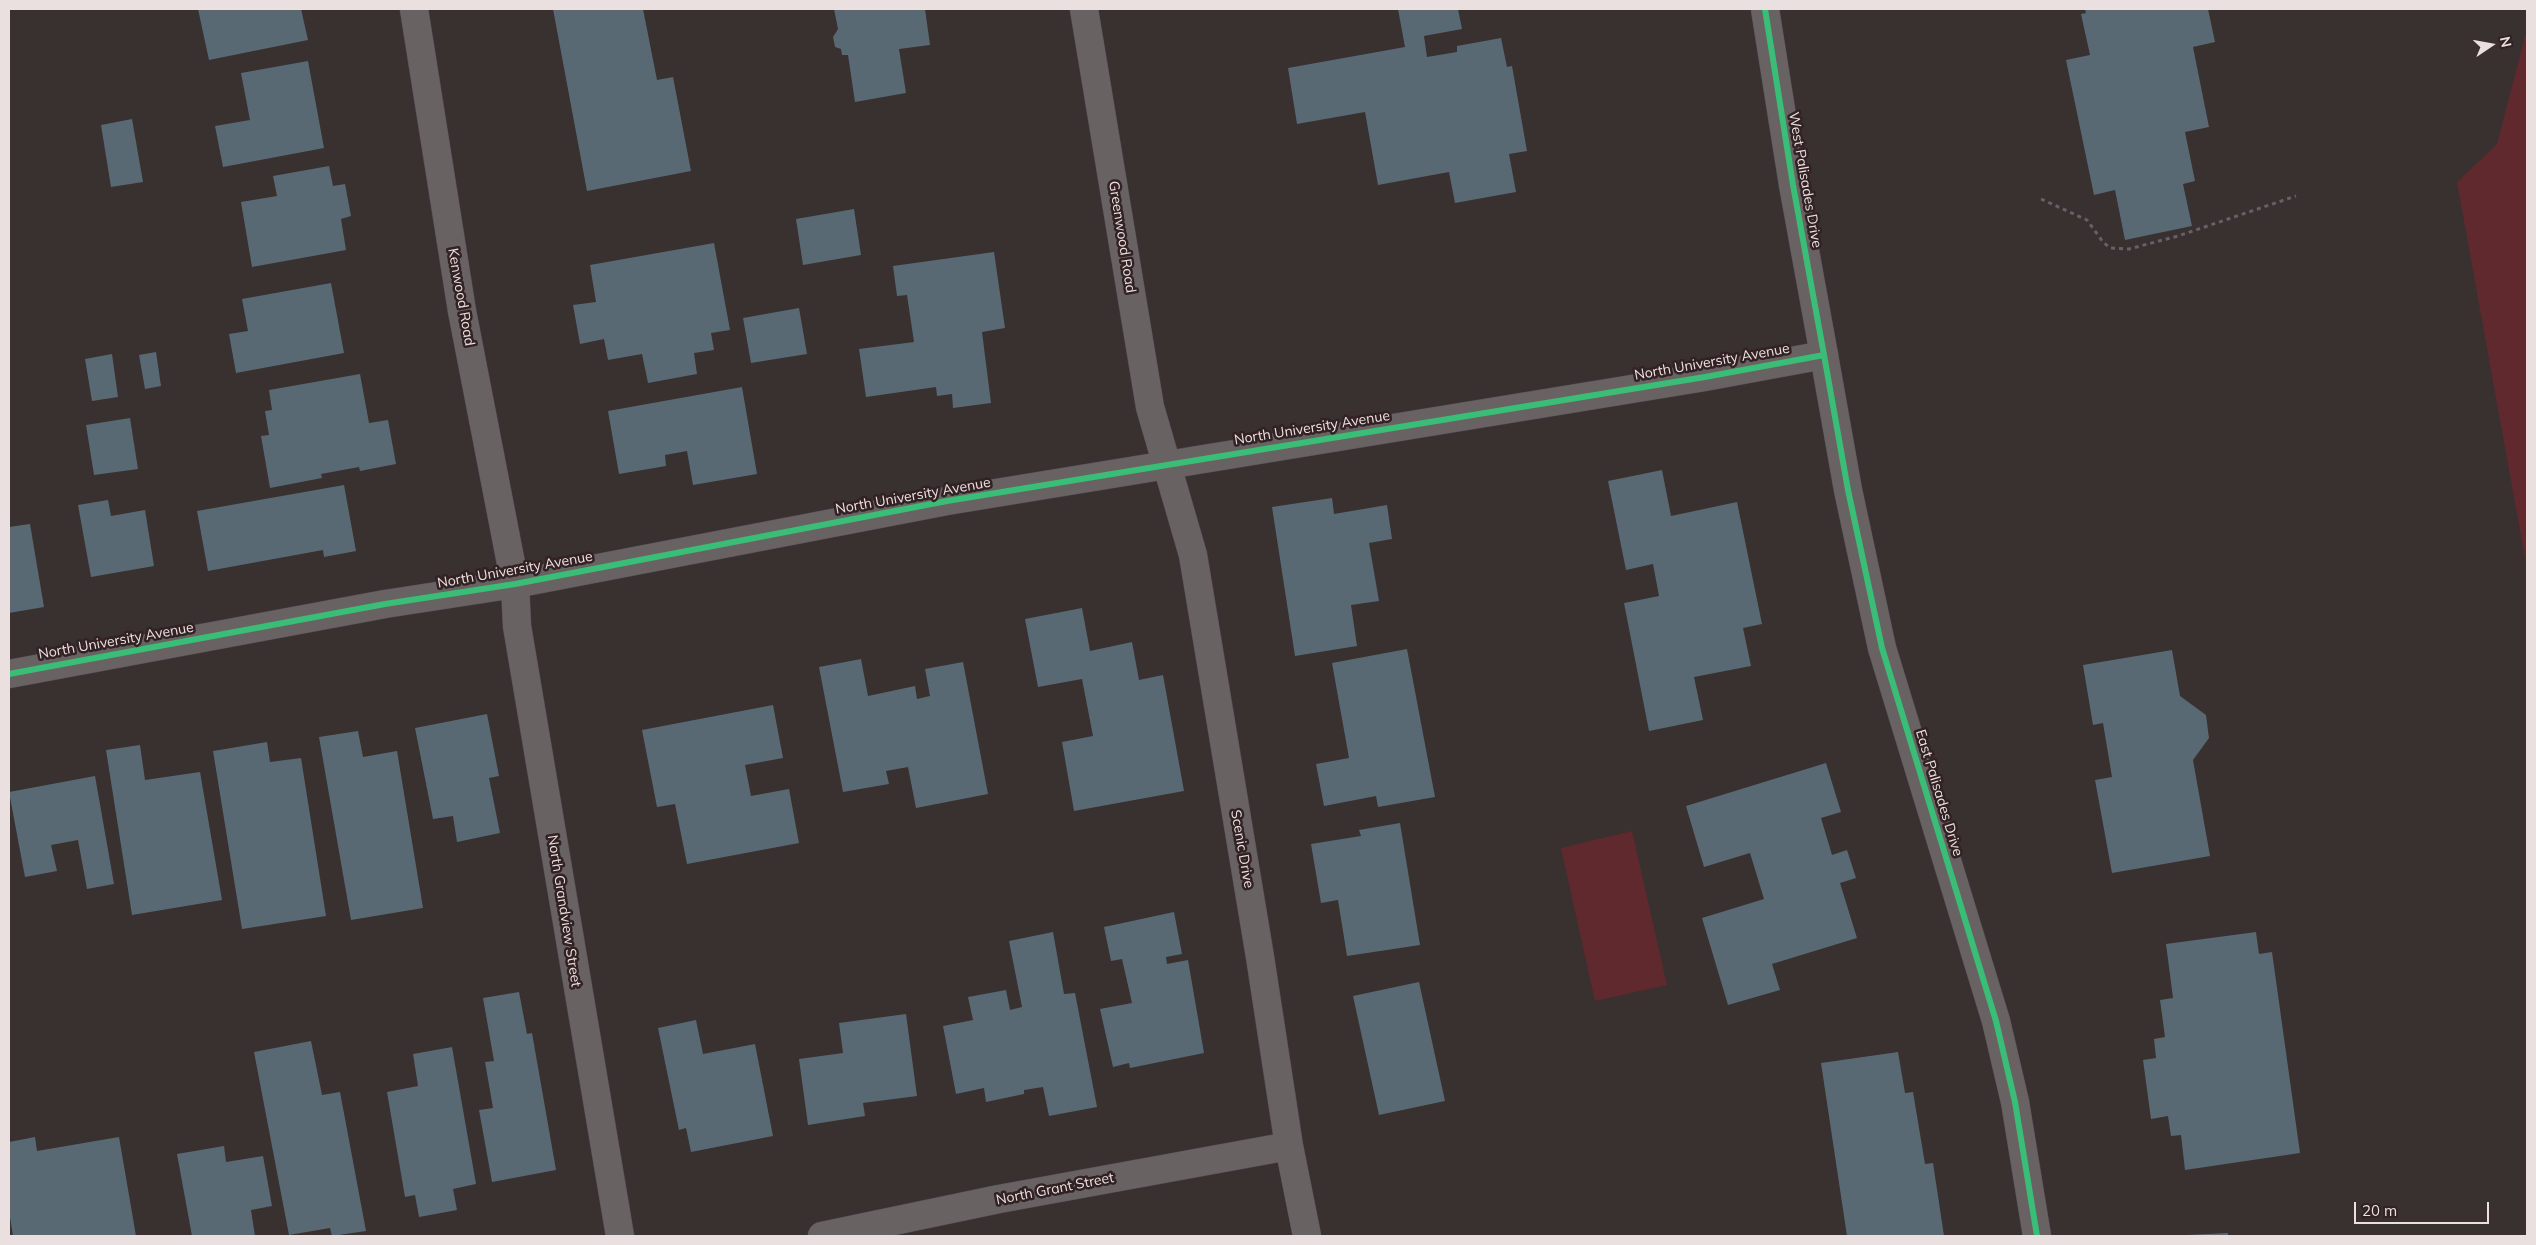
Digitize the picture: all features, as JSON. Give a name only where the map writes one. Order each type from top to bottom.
[{"type":"street","name":"Kenwood Road","points":[[414,9],[462,311],[515,584]]},
{"type":"street","name":"Greenwood Road","points":[[1084,9],[1150,407],[1166,465]]},
{"type":"street","name":"West Palisades Drive","points":[[1766,9],[1793,185],[1824,355]]},
{"type":"street","name":"North University Avenue","points":[[9,674],[385,604],[515,584],[947,501],[1704,377],[1824,355]]},
{"type":"street","name":"East Palisades Drive","points":[[1824,355],[1848,490],[1882,648],[1996,1021],[2015,1102],[2037,1236]]},
{"type":"street","name":"Scenic Drive","points":[[1166,465],[1180,503],[1193,555],[1218,717],[1260,957],[1289,1146],[1307,1236]]},
{"type":"street","name":"North Grandview Street","points":[[515,584],[517,626],[616,1227],[620,1236]]},
{"type":"street","name":"North Grant Street","points":[[822,1236],[999,1199],[1289,1146]]},
{"type":"path","points":[[2041,199],[2088,220],[2103,242],[2110,248],[2129,250],[2178,236],[2296,196]]},
{"type":"shaded area","points":[[2527,29],[2527,569],[2457,182],[2497,144]]},
{"type":"shaded area","points":[[1632,831],[1667,985],[1595,1001],[1561,848]]},
{"type":"building","points":[[198,9],[301,9],[308,40],[209,60]]},
{"type":"building","points":[[553,9],[643,9],[657,80],[673,77],[691,171],[587,191]]},
{"type":"building","points":[[834,9],[925,9],[930,45],[899,49],[906,93],[855,102],[848,55],[842,55],[841,49],[835,47],[833,37],[838,29]]},
{"type":"building","points":[[1398,9],[1458,9],[1462,29],[1424,36],[1427,57],[1457,52],[1457,46],[1501,38],[1507,67],[1512,66],[1527,151],[1509,154],[1516,192],[1455,203],[1449,172],[1378,185],[1365,112],[1297,124],[1288,68],[1405,47]]},
{"type":"building","points":[[2085,9],[2208,9],[2215,42],[2193,47],[2209,127],[2185,132],[2195,181],[2183,184],[2192,226],[2125,240],[2115,190],[2094,195],[2066,60],[2090,55],[2081,14],[2086,13]]},
{"type":"building","points":[[308,61],[324,148],[223,167],[215,126],[250,120],[241,73]]},
{"type":"building","points":[[132,119],[143,182],[111,187],[101,125]]},
{"type":"building","points":[[329,166],[333,186],[345,184],[351,216],[341,219],[346,250],[252,267],[241,202],[277,196],[273,176]]},
{"type":"building","points":[[854,209],[861,255],[803,265],[796,219]]},
{"type":"building","points":[[714,243],[730,330],[711,333],[714,350],[694,353],[697,374],[648,383],[642,354],[608,360],[604,339],[580,344],[573,305],[596,302],[590,265]]},
{"type":"building","points":[[994,252],[1005,328],[982,332],[991,403],[953,408],[952,394],[937,396],[936,387],[866,397],[859,349],[914,342],[907,295],[897,296],[893,266]]},
{"type":"building","points":[[331,283],[344,353],[236,373],[229,334],[248,331],[242,299]]},
{"type":"building","points":[[799,308],[807,354],[751,363],[743,318]]},
{"type":"building","points":[[156,352],[161,386],[145,389],[139,355]]},
{"type":"building","points":[[112,354],[118,397],[92,401],[85,359]]},
{"type":"building","points":[[360,374],[369,423],[388,420],[396,464],[360,471],[359,467],[321,474],[322,478],[270,488],[261,436],[269,435],[265,411],[272,410],[269,390]]},
{"type":"building","points":[[742,387],[757,474],[693,485],[687,451],[665,455],[666,466],[619,474],[608,411]]},
{"type":"building","points":[[130,418],[138,469],[94,475],[86,425]]},
{"type":"building","points":[[1662,470],[1671,516],[1737,502],[1762,624],[1743,628],[1751,666],[1694,677],[1703,720],[1649,731],[1624,603],[1659,596],[1653,564],[1626,570],[1608,481]]},
{"type":"building","points":[[344,485],[356,551],[324,557],[323,550],[208,571],[197,511]]},
{"type":"building","points":[[1332,498],[1334,514],[1387,505],[1392,539],[1369,543],[1379,601],[1351,605],[1357,646],[1295,656],[1272,507]]},
{"type":"building","points":[[108,500],[111,516],[145,510],[154,566],[91,577],[78,505]]},
{"type":"building","points":[[30,524],[44,607],[9,613],[9,527]]},
{"type":"building","points":[[1082,608],[1090,651],[1132,642],[1139,680],[1163,675],[1184,791],[1074,811],[1062,742],[1093,736],[1082,679],[1038,687],[1025,619]]},
{"type":"building","points":[[1407,649],[1435,797],[1378,807],[1376,796],[1324,806],[1316,764],[1349,758],[1332,663]]},
{"type":"building","points":[[2172,650],[2180,696],[2206,715],[2209,738],[2193,760],[2210,856],[2112,873],[2095,780],[2112,777],[2103,723],[2093,725],[2083,665]]},
{"type":"building","points":[[861,659],[868,696],[915,686],[917,699],[930,696],[925,669],[963,662],[988,794],[916,808],[908,767],[886,771],[889,784],[843,792],[819,667]]},
{"type":"building","points":[[773,705],[783,758],[745,765],[751,796],[789,789],[799,843],[687,864],[675,804],[657,807],[642,730]]},
{"type":"building","points":[[487,714],[499,776],[489,778],[500,833],[457,842],[453,816],[433,819],[415,728]]},
{"type":"building","points":[[358,731],[363,757],[397,751],[423,908],[351,920],[319,737]]},
{"type":"building","points":[[267,742],[270,762],[301,758],[326,916],[242,929],[213,751]]},
{"type":"building","points":[[140,745],[145,780],[200,772],[222,900],[132,915],[106,750]]},
{"type":"building","points":[[1826,763],[1841,812],[1821,818],[1832,855],[1847,850],[1856,878],[1840,883],[1857,938],[1772,964],[1780,990],[1728,1005],[1702,918],[1764,899],[1750,853],[1704,867],[1686,806]]},
{"type":"building","points":[[95,776],[114,884],[87,889],[78,840],[51,845],[57,871],[25,877],[9,792]]},
{"type":"building","points":[[1400,823],[1420,945],[1347,956],[1338,900],[1321,903],[1311,844],[1361,836],[1359,830]]},
{"type":"building","points":[[1174,912],[1182,954],[1166,957],[1167,964],[1188,960],[1204,1053],[1130,1068],[1129,1063],[1113,1067],[1100,1009],[1132,1003],[1122,959],[1111,961],[1104,927]]},
{"type":"building","points":[[1053,932],[1064,994],[1075,993],[1097,1107],[1049,1116],[1043,1087],[1024,1090],[1024,1094],[986,1102],[984,1088],[956,1094],[943,1026],[973,1020],[968,997],[1006,990],[1010,1010],[1022,1007],[1009,941]]},
{"type":"building","points":[[2256,932],[2259,954],[2272,952],[2300,1153],[2185,1170],[2181,1135],[2171,1136],[2168,1116],[2151,1119],[2143,1060],[2156,1058],[2154,1039],[2165,1037],[2160,1000],[2173,998],[2166,944]]},
{"type":"building","points":[[1419,982],[1445,1101],[1379,1115],[1353,996]]},
{"type":"building","points":[[519,992],[527,1034],[532,1033],[556,1170],[492,1182],[479,1110],[493,1108],[485,1062],[494,1061],[483,998]]},
{"type":"building","points":[[906,1014],[917,1096],[863,1103],[865,1116],[808,1125],[799,1059],[843,1053],[839,1023]]},
{"type":"building","points":[[696,1020],[703,1054],[755,1044],[773,1136],[691,1152],[686,1128],[679,1130],[658,1028]]},
{"type":"building","points":[[311,1041],[322,1095],[340,1092],[366,1231],[332,1236],[330,1228],[289,1235],[254,1052]]},
{"type":"building","points":[[452,1047],[476,1184],[453,1189],[457,1210],[419,1217],[415,1195],[405,1197],[387,1092],[418,1086],[413,1054]]},
{"type":"building","points":[[1898,1052],[1905,1093],[1913,1092],[1925,1164],[1933,1163],[1944,1236],[1847,1236],[1821,1063]]},
{"type":"building","points":[[35,1137],[37,1151],[119,1137],[136,1236],[13,1236],[9,1211],[9,1142]]},
{"type":"building","points":[[224,1146],[226,1162],[263,1156],[272,1206],[251,1210],[255,1236],[192,1236],[177,1154]]},
{"type":"building","points":[[2228,1233],[2228,1236],[2187,1236],[2187,1235]]},
{"type":"cycle path","points":[[1765,9],[1793,185],[1848,490],[1882,648],[1996,1021],[2015,1102],[2037,1236]]},
{"type":"cycle path","points":[[9,674],[385,604],[515,584],[947,501],[1705,377],[1824,355]]}]
